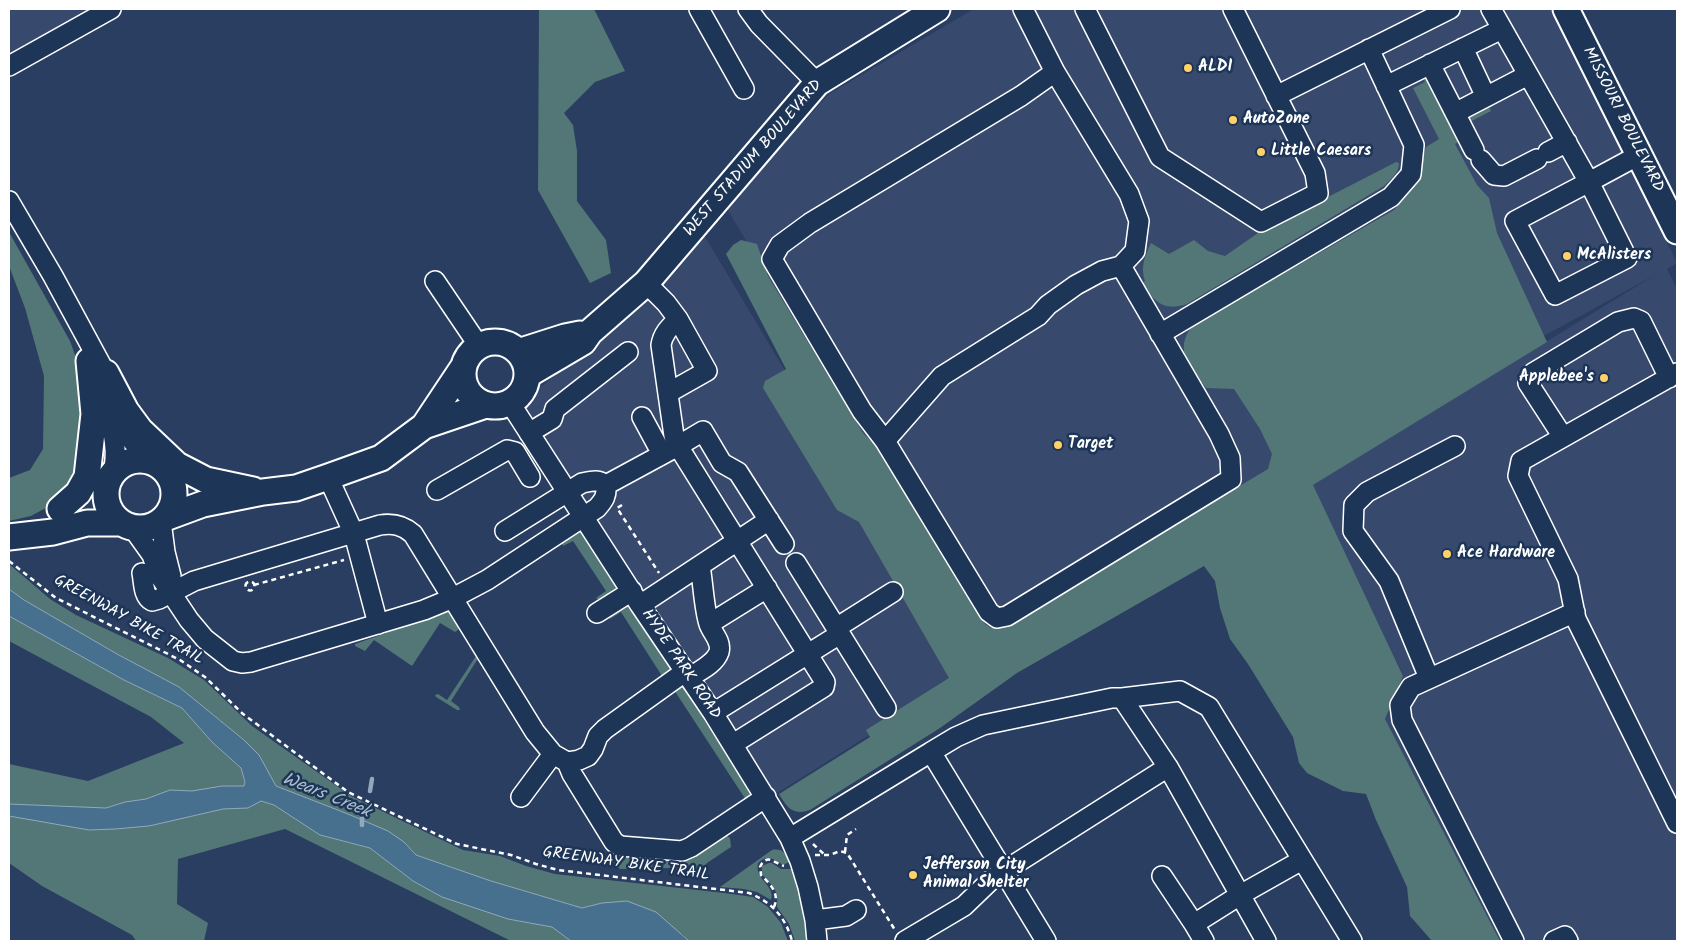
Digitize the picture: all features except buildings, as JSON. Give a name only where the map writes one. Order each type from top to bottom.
[{"type":"main road","name":"WEST STADIUM BOULEVARD","points":[[527,375],[583,342],[590,332],[646,283],[817,83],[937,9]]},
{"type":"main road","name":"MISSOURI BOULEVARD","points":[[1566,9],[1677,231]]},
{"type":"main road","name":"WEST STADIUM BOULEVARD","points":[[518,352],[565,337],[590,332]]},
{"type":"main road","points":[[9,536],[53,532],[86,523],[150,527],[193,507],[263,492],[296,488],[381,458],[424,426],[470,355],[479,346],[492,342],[506,344],[518,352],[526,364],[527,375],[525,386],[519,396],[424,426]]},
{"type":"main road","points":[[464,366],[464,379],[468,390],[476,399],[498,404]]},
{"type":"main road","points":[[97,367],[140,430],[177,465],[206,480],[263,492]]},
{"type":"main road","points":[[60,509],[78,492],[87,477],[97,367]]},
{"type":"main road","points":[[9,536],[83,498],[111,477],[120,466],[138,460],[203,491],[263,492]]},
{"type":"main road","points":[[163,520],[171,510],[174,501],[174,491],[164,472]]},
{"type":"main road","points":[[111,477],[106,492],[108,504],[113,514],[127,525]]},
{"type":"street","points":[[9,66],[111,9]]},
{"type":"street","points":[[699,9],[744,89]]},
{"type":"street","points":[[748,9],[759,24],[817,83]]},
{"type":"street","points":[[885,441],[942,376],[1038,316],[1048,305],[1076,285],[1102,271],[1121,266],[1135,251],[1139,221],[1129,194],[1056,72],[1023,9]]},
{"type":"street","points":[[1085,9],[1160,157],[1261,222],[1318,193],[1315,173],[1233,9]]},
{"type":"street","points":[[1276,96],[1450,9]]},
{"type":"street","points":[[1491,9],[1568,142],[1589,182],[1626,258],[1555,295],[1516,222],[1589,182],[1639,155]]},
{"type":"street","points":[[1386,86],[1502,29]]},
{"type":"street","points":[[1463,48],[1486,97]]},
{"type":"street","points":[[1160,334],[1391,197],[1411,174],[1414,145],[1369,49]]},
{"type":"street","points":[[1430,64],[1477,155],[1494,174],[1504,176],[1568,142]]},
{"type":"street","points":[[1056,72],[1021,96],[810,223],[780,245],[772,259],[862,411],[885,441],[989,612],[997,618],[1007,616],[1231,479],[1230,458],[1219,434],[1121,266]]},
{"type":"street","points":[[1455,113],[1528,75]]},
{"type":"street","points":[[9,201],[69,306],[133,442],[164,472]]},
{"type":"street","points":[[434,281],[479,346]]},
{"type":"street","points":[[646,283],[666,303],[678,319],[707,371],[668,394]]},
{"type":"street","points":[[1563,437],[1528,383],[1533,372],[1618,322],[1634,318],[1641,321],[1673,376],[1521,461],[1518,476],[1568,579],[1578,624],[1677,824]]},
{"type":"street","points":[[670,450],[674,436],[661,345],[662,337],[678,319]]},
{"type":"street","points":[[515,452],[552,419],[555,409],[628,352]]},
{"type":"street","points":[[97,367],[114,439],[115,450],[111,477]]},
{"type":"street","name":"HYDE PARK ROAD","points":[[498,404],[532,437],[636,598],[688,674],[766,797],[790,838],[800,861],[815,920],[817,941]]},
{"type":"street","points":[[642,417],[670,450],[738,541],[826,682],[824,687],[733,744]]},
{"type":"street","points":[[606,486],[703,431],[722,462],[738,472],[784,544]]},
{"type":"street","points":[[1429,678],[1389,581],[1353,531],[1354,505],[1367,492],[1455,446]]},
{"type":"street","points":[[438,490],[507,450],[515,452],[530,477]]},
{"type":"street","points":[[328,477],[354,534],[378,624]]},
{"type":"street","points":[[127,525],[144,542],[152,555],[160,575],[189,620],[205,639],[233,661],[242,663],[252,662],[424,610],[453,598],[487,580],[597,508],[605,499],[606,486],[601,481],[593,480],[582,484],[505,531]]},
{"type":"street","points":[[163,520],[164,552],[171,573],[172,592]]},
{"type":"street","points":[[597,613],[668,586],[769,520]]},
{"type":"street","points":[[142,573],[147,598],[152,601],[159,600],[194,581],[354,534],[389,524],[406,528],[413,534],[535,732],[560,758],[572,774],[614,842],[620,846],[682,850],[691,847],[766,797]]},
{"type":"street","points":[[796,563],[886,708]]},
{"type":"street","points":[[560,758],[579,760],[588,756],[598,736],[605,729],[688,674],[711,663],[718,654],[718,642],[709,624],[700,566]]},
{"type":"street","points":[[709,624],[767,588]]},
{"type":"street","points":[[713,713],[808,654],[892,592]]},
{"type":"street","points":[[1514,941],[1402,720],[1400,705],[1410,686],[1575,612]]},
{"type":"street","points":[[790,838],[956,737],[983,725],[1103,700],[1180,691],[1209,707],[1352,941]]},
{"type":"street","points":[[1122,698],[1168,767],[1266,941]]},
{"type":"street","points":[[931,752],[1046,941]]},
{"type":"street","points":[[521,797],[560,758]]},
{"type":"street","points":[[901,937],[964,906],[991,880],[1004,871],[1168,767]]},
{"type":"street","points":[[1194,924],[1302,860]]},
{"type":"street","points":[[1162,876],[1204,941]]},
{"type":"street","points":[[815,920],[846,916],[856,910]]},
{"type":"street","points":[[1554,941],[1565,936],[1568,941]]},
{"type":"path","points":[[622,504],[617,508],[668,586]]},
{"type":"path","points":[[254,585],[360,555]]},
{"type":"path","name":"GREENWAY BIKE TRAIL","points":[[9,561],[56,598],[180,660],[205,676],[243,714],[348,792],[457,844],[511,855],[558,870],[750,893],[774,907],[788,927],[792,941]]},
{"type":"path","points":[[845,852],[847,835],[856,829]]},
{"type":"path","points":[[813,844],[825,855]]},
{"type":"path","points":[[774,907],[776,903],[772,885],[759,871],[762,864],[773,860],[782,866],[786,866],[811,856],[840,851],[845,852],[849,855],[901,937]]},
{"type":"shaded area","points":[[9,9],[94,9],[9,57]]},
{"type":"shaded area","points":[[974,9],[1552,9],[1677,263],[1667,269],[1677,289],[1677,941],[1500,941],[1385,719],[1403,675],[1312,485],[1655,275],[986,642],[726,207],[829,94]]},
{"type":"shaded area","points":[[704,235],[966,674],[774,795],[523,403],[644,297]]},
{"type":"shaded area","points":[[9,589],[24,600],[117,654],[179,687],[244,740],[259,755],[276,786],[388,831],[404,842],[416,855],[491,881],[582,908],[602,903],[627,901],[656,912],[689,941],[571,941],[552,927],[508,919],[442,897],[413,881],[370,848],[320,835],[274,805],[261,801],[248,808],[223,809],[149,826],[115,829],[89,830],[9,816],[9,804],[106,808],[125,802],[146,799],[170,790],[192,791],[222,786],[244,786],[245,782],[241,768],[212,742],[182,708],[124,680],[9,616]]},
{"type":"green space","points":[[539,9],[594,9],[625,71],[595,82],[564,113],[573,125],[577,151],[577,201],[606,240],[611,273],[590,283],[538,190]]},
{"type":"green space","points":[[1420,73],[1424,73],[1442,105],[1487,103],[1491,111],[1458,128],[1464,138],[1455,144],[1477,185],[1489,198],[1497,233],[1547,342],[1313,485],[1403,676],[1385,719],[1500,941],[1432,941],[1410,916],[1407,887],[1366,794],[1343,791],[1307,773],[1299,763],[1293,737],[1248,664],[1230,639],[1220,608],[1215,581],[1204,566],[1017,673],[940,728],[810,810],[799,812],[791,809],[779,794],[870,737],[866,730],[949,678],[859,522],[837,510],[763,388],[765,381],[786,369],[726,254],[733,245],[741,240],[757,244],[768,276],[863,433],[882,451],[985,624],[991,628],[1000,627],[1268,469],[1272,454],[1260,429],[1234,389],[1206,388],[1186,358],[1184,343],[1187,335],[1192,326],[1394,210],[1418,178],[1426,147],[1439,139],[1413,88],[1425,82]]},
{"type":"green space","points":[[1396,162],[1399,163],[1398,170],[1384,186],[1187,304],[1172,307],[1160,304],[1143,283],[1145,281],[1144,262],[1151,243],[1169,254],[1194,240],[1208,251],[1225,256],[1258,233]]},
{"type":"green space","points":[[9,232],[70,341],[82,374],[87,410],[79,473],[64,498],[31,516],[9,521],[9,478],[30,470],[43,449],[44,376],[25,308],[9,266]]},
{"type":"green space","points":[[578,530],[581,531],[617,584],[616,592],[604,600],[596,598],[606,591],[573,541],[563,546],[563,539]]},
{"type":"green space","points":[[9,564],[50,599],[76,615],[168,658],[204,680],[252,726],[351,796],[394,817],[463,850],[500,856],[555,874],[753,897],[768,907],[781,923],[788,941],[689,941],[682,934],[602,903],[582,908],[491,881],[416,855],[404,842],[276,786],[258,755],[244,740],[179,687],[117,654],[24,600],[9,589]]},
{"type":"green space","points":[[628,604],[671,668],[671,672],[665,677],[662,676],[621,612],[610,619],[609,615]]},
{"type":"green space","points":[[447,611],[451,612],[458,625],[458,630],[455,632],[440,623],[412,666],[374,640],[365,651],[355,646],[355,644]]},
{"type":"green space","points":[[9,616],[124,680],[182,708],[212,742],[241,768],[245,782],[244,786],[238,786],[261,801],[274,805],[320,835],[370,848],[413,881],[442,897],[508,919],[552,927],[571,941],[511,941],[285,829],[178,859],[177,904],[208,923],[204,941],[136,941],[132,935],[42,886],[9,863],[9,764],[88,781],[184,743],[151,717],[9,641]]},
{"type":"green space","points":[[478,653],[479,657],[451,701],[460,710],[436,697],[435,695],[438,694],[447,700]]},
{"type":"green space","points":[[681,686],[750,792],[750,797],[746,800],[676,693],[676,690]]},
{"type":"green space","points":[[724,834],[730,838],[731,847],[707,863],[696,877],[671,868],[620,869],[610,860],[614,850],[668,856]]},
{"type":"green space","points":[[772,850],[783,852],[789,862],[783,865],[768,858],[758,863],[759,874],[771,890],[771,900],[757,892],[720,887]]},
{"type":"green space","points":[[769,863],[781,869],[792,869],[801,901],[807,941],[795,941],[789,924],[777,907],[776,892],[762,874],[762,866]]},
{"type":"waterway","points":[[370,791],[372,779]]},
{"type":"waterway","name":"Wears Creek","points":[[362,811],[362,825]]},
{"type":"place","name":"ALDI","points":[[1188,68]]},
{"type":"place","name":"AutoZone","points":[[1233,120]]},
{"type":"place","name":"Little Caesars","points":[[1261,152]]},
{"type":"place","name":"McAlisters","points":[[1567,256]]},
{"type":"place","name":"Applebee's","points":[[1604,378]]},
{"type":"place","name":"Target","points":[[1058,445]]},
{"type":"place","name":"Ace Hardware","points":[[1447,554]]},
{"type":"place","name":"Jefferson City Animal Shelter","points":[[913,875]]}]
